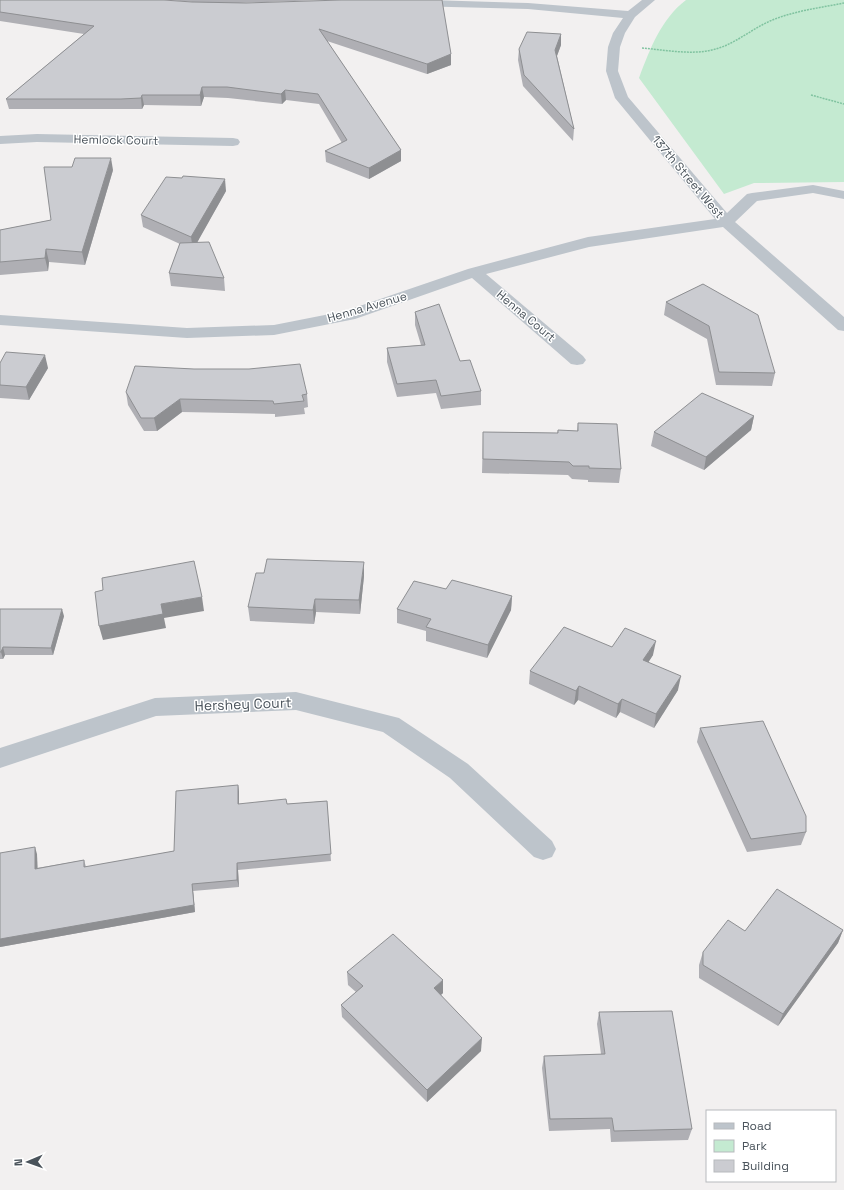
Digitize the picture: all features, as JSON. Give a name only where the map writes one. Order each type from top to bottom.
[{"type":"street","name":"137th Street West","points":[[649,0],[631,15],[619,33],[614,46],[612,71],[622,98],[726,222],[844,326]]},
{"type":"street","points":[[398,2],[450,2],[528,6],[631,15]]},
{"type":"street","name":"Hemlock Court","points":[[0,140],[37,138],[232,142]]},
{"type":"street","points":[[726,222],[752,197],[813,189],[844,195]]},
{"type":"street","name":"Henna Avenue","points":[[0,320],[187,333],[274,330],[348,315],[474,272],[588,242],[726,222]]},
{"type":"street","name":"Henna Court","points":[[474,272],[577,360]]},
{"type":"street","name":"Hershey Court","points":[[0,758],[155,707],[296,702],[390,725],[458,771],[543,849]]},
{"type":"path","points":[[641,48],[711,51],[736,42],[769,21],[799,12],[844,3]]},
{"type":"path","points":[[811,95],[844,104]]},
{"type":"green space","points":[[686,0],[844,0],[844,182],[754,183],[724,194],[639,78],[647,56],[663,25],[677,8]]},
{"type":"building","points":[[0,0],[164,0],[246,3],[341,0],[442,0],[451,54],[427,64],[319,29],[401,150],[369,168],[325,151],[347,140],[318,94],[285,90],[281,94],[227,87],[202,87],[200,95],[142,95],[141,98],[121,99],[6,99],[94,26],[0,12]]},
{"type":"building","points":[[527,32],[561,34],[555,50],[574,129],[524,75],[519,49]]},
{"type":"building","points":[[75,158],[111,158],[82,252],[46,249],[45,258],[0,262],[0,230],[51,220],[44,167],[72,167]]},
{"type":"building","points":[[183,176],[225,179],[191,237],[141,215],[166,177],[182,178]]},
{"type":"building","points":[[209,242],[224,278],[169,273],[180,243]]},
{"type":"building","points":[[703,284],[758,315],[775,373],[719,372],[709,326],[666,302]]},
{"type":"building","points":[[439,304],[460,361],[470,360],[481,391],[441,396],[436,380],[397,384],[387,348],[425,345],[415,312]]},
{"type":"building","points":[[6,352],[45,355],[26,387],[0,385],[0,363]]},
{"type":"building","points":[[300,364],[307,394],[302,395],[304,401],[274,404],[273,401],[180,399],[154,418],[141,418],[126,392],[135,366],[194,369],[249,369]]},
{"type":"building","points":[[702,393],[754,416],[706,457],[654,432]]},
{"type":"building","points":[[578,423],[617,424],[621,469],[573,466],[569,462],[483,459],[483,432],[558,433],[558,430],[578,431]]},
{"type":"building","points":[[267,559],[364,562],[359,600],[315,599],[313,610],[248,607],[256,573],[264,573]]},
{"type":"building","points":[[194,561],[202,597],[161,604],[163,614],[99,626],[95,592],[103,590],[102,578]]},
{"type":"building","points":[[452,580],[512,596],[488,645],[426,627],[431,619],[397,609],[414,581],[446,589]]},
{"type":"building","points":[[0,609],[62,609],[51,648],[3,647],[0,652]]},
{"type":"building","points":[[564,627],[612,647],[625,628],[656,641],[643,660],[681,676],[656,714],[622,699],[618,704],[579,686],[576,691],[530,671]]},
{"type":"building","points":[[763,721],[806,816],[806,832],[751,839],[700,728]]},
{"type":"building","points":[[238,785],[238,804],[286,799],[287,804],[327,801],[331,854],[237,863],[237,880],[192,884],[194,905],[0,939],[0,853],[35,847],[35,869],[84,860],[84,867],[174,851],[176,791]]},
{"type":"building","points":[[777,889],[843,930],[783,1014],[703,965],[703,952],[728,920],[745,931]]},
{"type":"building","points":[[393,934],[443,980],[434,988],[482,1038],[427,1090],[341,1005],[363,986],[347,972]]},
{"type":"building","points":[[672,1011],[692,1129],[614,1131],[612,1118],[550,1119],[544,1056],[605,1054],[599,1012]]}]
